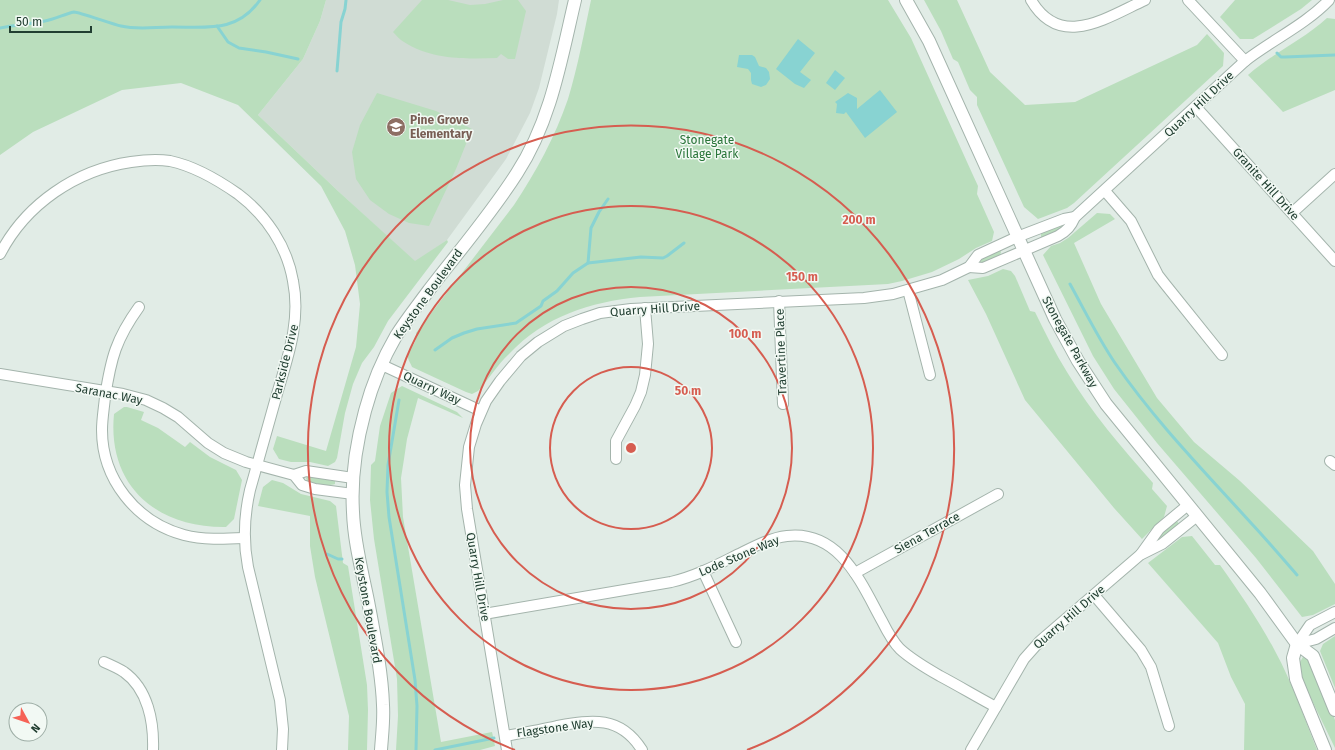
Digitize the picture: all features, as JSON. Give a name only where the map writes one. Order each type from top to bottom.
[{"type":"street","name":"Keystone Boulevard","points":[[381,750],[383,722],[382,690],[354,524],[353,478],[364,413],[374,381],[395,338],[503,194],[532,147],[554,92],[575,0]]},
{"type":"street","name":"Stonegate Parkway","points":[[906,0],[929,41],[1055,320],[1078,361],[1106,404],[1260,593],[1297,644],[1313,656],[1335,710]]},
{"type":"street","points":[[1031,0],[1046,19],[1057,25],[1072,27],[1088,25],[1145,0]]},
{"type":"street","points":[[1188,0],[1245,62]]},
{"type":"street","name":"Quarry Hill Drive","points":[[969,267],[983,268],[1058,236],[1071,226],[1075,217],[1245,62],[1258,51],[1314,14],[1330,0]]},
{"type":"street","points":[[1330,0],[1335,3]]},
{"type":"street","name":"Granite Hill Drive","points":[[1196,107],[1335,261]]},
{"type":"street","name":"Parkside Drive","points":[[0,254],[17,227],[35,207],[46,198],[76,180],[116,165],[159,160],[183,164],[220,182],[248,202],[267,222],[280,244],[291,271],[296,304],[296,315],[291,345],[247,502],[244,538],[248,567],[280,700],[283,722],[282,750]]},
{"type":"street","points":[[1292,213],[1335,174]]},
{"type":"street","points":[[1105,191],[1132,221],[1158,275],[1222,355]]},
{"type":"street","name":"Quarry Hill Drive","points":[[508,750],[466,509],[465,485],[469,447],[486,401],[497,385],[528,350],[555,332],[574,322],[600,313],[619,310],[883,296],[908,290],[942,280],[969,267],[978,255],[1017,237],[1064,218],[1075,217]]},
{"type":"street","points":[[908,290],[930,375]]},
{"type":"street","name":"Travertine Place","points":[[779,301],[783,404]]},
{"type":"street","points":[[139,308],[126,325],[114,350],[106,392],[102,430],[106,460],[114,479],[130,503],[137,510],[150,520],[175,532],[189,536],[206,538],[244,538]]},
{"type":"street","points":[[616,458],[616,440],[635,406],[641,392],[645,375],[648,344],[645,308]]},
{"type":"street","name":"Quarry Way","points":[[382,365],[482,411]]},
{"type":"street","name":"Saranac Way","points":[[0,374],[135,397],[163,408],[178,417],[208,443],[224,453],[258,465],[294,475],[302,484],[315,489],[353,494]]},
{"type":"street","name":"Saranac Way","points":[[294,475],[306,471],[337,477],[353,478]]},
{"type":"street","name":"Siena Terrace","points":[[855,573],[998,494]]},
{"type":"street","name":"Quarry Hill Drive","points":[[971,750],[1032,649],[1053,629],[1140,555],[1159,529],[1188,505]]},
{"type":"street","name":"Quarry Hill Drive","points":[[1140,555],[1162,544],[1197,516]]},
{"type":"street","name":"Lode Stone Way","points":[[484,614],[671,582],[703,571],[778,538],[797,536],[814,539],[831,547],[844,558],[855,573],[890,636],[900,649],[917,662],[996,707]]},
{"type":"street","points":[[703,571],[736,642]]},
{"type":"street","points":[[1094,595],[1141,650],[1151,667],[1169,726]]},
{"type":"street","points":[[1325,750],[1296,679],[1293,658],[1297,644],[1310,625],[1335,612]]},
{"type":"street","points":[[1297,644],[1316,639],[1335,628]]},
{"type":"street","points":[[104,662],[123,671],[133,680],[140,692],[151,717],[153,729],[153,750]]},
{"type":"street","name":"Flagstone Way","points":[[505,736],[596,721],[612,725],[623,730],[635,740],[642,750]]},
{"type":"shaded area","name":"Pine Grove Elementary","points":[[326,0],[559,0],[539,88],[530,113],[506,159],[447,240],[415,262],[258,115],[303,59],[320,21]]},
{"type":"green space","points":[[0,0],[326,0],[320,21],[303,59],[258,115],[415,261],[447,240],[448,242],[388,321],[374,347],[362,363],[353,384],[345,413],[335,462],[328,466],[310,462],[291,462],[279,459],[273,449],[277,436],[326,451],[356,347],[360,304],[355,265],[345,231],[321,186],[238,105],[181,83],[122,90],[33,132],[0,155]]},
{"type":"green space","points":[[422,0],[448,0],[470,5],[485,4],[503,0],[518,0],[526,11],[515,59],[508,59],[501,54],[497,58],[449,57],[426,52],[403,41],[393,32]]},
{"type":"green space","name":"Stonegate Village Park","points":[[591,0],[888,0],[911,38],[978,186],[977,194],[994,232],[992,241],[932,272],[888,284],[640,297],[621,299],[586,307],[553,321],[523,341],[509,354],[478,391],[472,394],[412,367],[408,359],[408,354],[414,344],[416,333],[514,205],[530,180],[551,141],[572,87]]},
{"type":"green space","points":[[924,0],[957,0],[990,72],[1025,105],[1075,102],[1197,45],[1207,34],[1224,53],[1223,66],[1074,203],[1067,208],[1038,219],[1024,207],[977,105],[977,97],[970,90],[958,62],[953,59],[941,31]]},
{"type":"green space","points":[[1235,0],[1312,0],[1301,9],[1253,39],[1240,39],[1220,17]]},
{"type":"green space","points":[[1327,18],[1335,19],[1335,90],[1283,112],[1248,75],[1318,26]]},
{"type":"green space","points":[[377,93],[436,111],[472,129],[456,169],[429,226],[409,223],[389,214],[370,200],[356,179],[352,152],[360,125]]},
{"type":"green space","points":[[1097,213],[1110,214],[1115,219],[1074,243],[1101,304],[1157,398],[1194,442],[1240,481],[1313,551],[1335,584],[1335,604],[1313,615],[1302,617],[1256,558],[1157,443],[1114,389],[1093,356],[1043,255],[1051,246],[1068,238]]},
{"type":"green space","points":[[1062,225],[1064,229],[1043,238],[1041,237],[1041,233]]},
{"type":"green space","points":[[1000,250],[1000,255],[981,263],[978,261],[978,259]]},
{"type":"green space","points":[[1003,269],[1011,271],[1015,276],[1030,311],[1035,312],[1058,357],[1076,387],[1118,443],[1153,483],[1152,489],[1167,506],[1164,517],[1142,539],[1114,508],[1025,400],[986,314],[968,280],[988,276]]},
{"type":"green space","points":[[402,386],[457,412],[463,418],[418,398],[407,439],[401,478],[403,517],[441,742],[492,732],[495,746],[480,750],[396,750],[398,716],[397,679],[374,539],[370,500],[371,465],[375,461],[380,426],[391,393]]},
{"type":"green space","points":[[124,407],[144,412],[141,420],[158,428],[185,447],[190,442],[210,457],[236,470],[242,480],[234,519],[226,527],[201,525],[178,520],[158,511],[142,498],[128,482],[119,462],[114,440],[114,414]]},
{"type":"green space","points":[[308,476],[335,481],[335,484],[317,484],[307,481],[306,478]]},
{"type":"green space","points":[[272,480],[283,483],[301,494],[330,501],[336,506],[343,563],[348,566],[367,685],[367,750],[348,750],[349,716],[315,577],[310,546],[310,516],[258,506],[263,487]]},
{"type":"green space","points":[[1177,521],[1179,524],[1162,540],[1159,540],[1159,536]]},
{"type":"green space","points":[[1192,536],[1215,565],[1220,565],[1242,597],[1275,651],[1298,700],[1317,750],[1244,750],[1245,704],[1231,677],[1218,643],[1148,563],[1182,537]]},
{"type":"green space","points":[[1335,636],[1335,688],[1320,651],[1323,644]]},
{"type":"green space","points":[[1306,656],[1312,662],[1335,720],[1335,748],[1303,682],[1300,662],[1303,657]]},
{"type":"water","points":[[798,39],[815,53],[800,72],[811,80],[804,88],[795,84],[776,69]]},
{"type":"water","points":[[739,55],[752,55],[755,57],[759,66],[766,68],[769,72],[770,79],[766,85],[761,87],[752,84],[751,73],[748,69],[737,67]]},
{"type":"water","points":[[835,70],[845,78],[835,90],[826,83]]},
{"type":"water","points":[[880,90],[897,112],[865,138],[846,112],[844,114],[836,113],[837,104],[835,102],[848,93],[857,98],[857,109]]},
{"type":"waterway","points":[[0,28],[45,21],[74,12],[127,27],[220,26],[241,18],[251,11],[260,0]]},
{"type":"waterway","points":[[337,71],[341,22],[346,0]]},
{"type":"waterway","points":[[217,26],[228,42],[239,48],[298,59]]},
{"type":"waterway","points":[[1277,53],[1281,57],[1335,55]]},
{"type":"waterway","points":[[588,263],[591,228],[608,199]]},
{"type":"waterway","points":[[435,350],[452,338],[464,333],[477,329],[516,323],[541,306],[543,301],[557,291],[573,273],[588,263],[641,257],[663,258],[684,243]]},
{"type":"waterway","points":[[1070,284],[1097,334],[1130,384],[1180,445],[1297,575]]},
{"type":"waterway","points":[[399,400],[388,465],[387,492],[389,517],[415,680],[417,706],[416,750]]},
{"type":"waterway","points":[[327,554],[338,559],[342,559]]},
{"type":"waterway","points":[[435,750],[494,738]]},
{"type":"place","name":"Pine Grove Elementary","points":[[396,127]]}]
